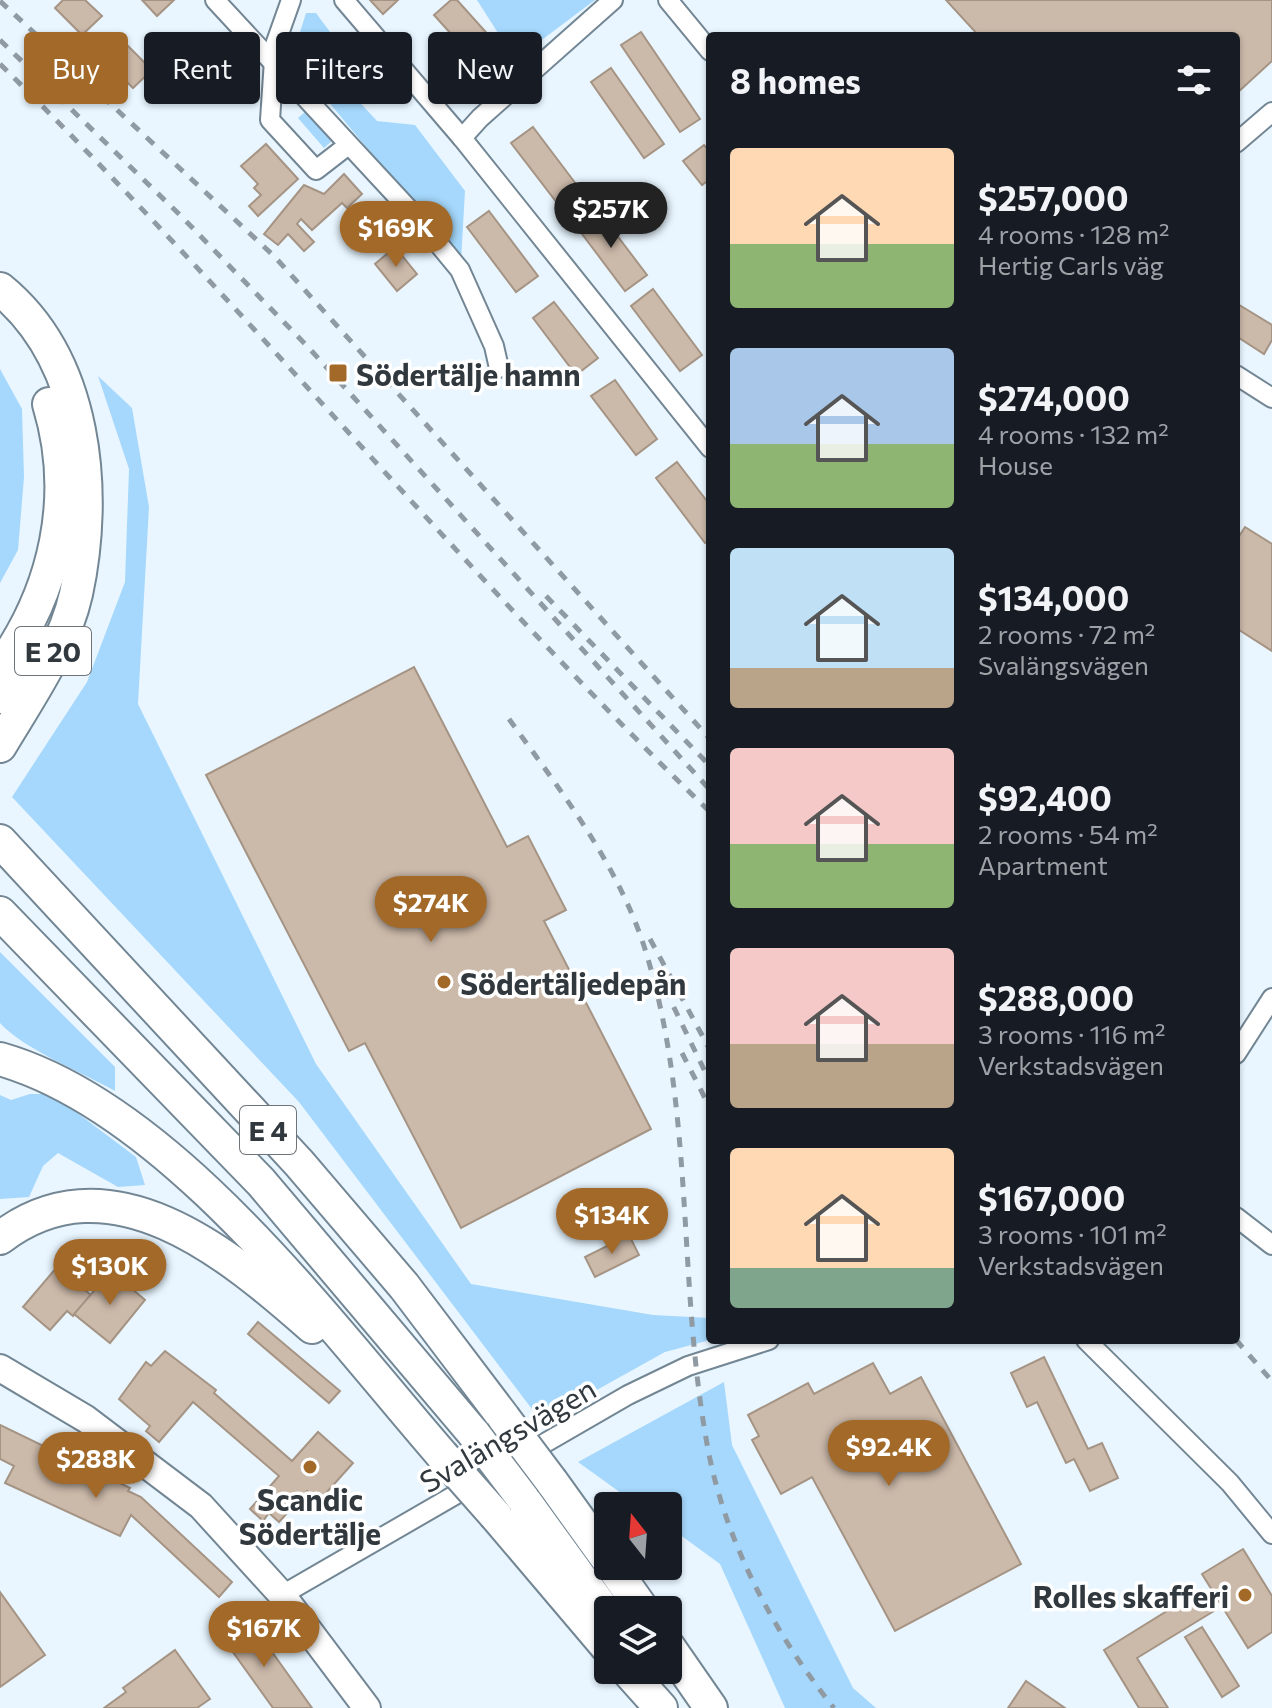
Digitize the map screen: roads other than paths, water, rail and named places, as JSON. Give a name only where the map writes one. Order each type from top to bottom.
[{"type":"highway","name":"E 20","points":[[0,289],[43,338],[68,393],[85,458],[87,505],[76,595],[64,629],[0,746]]},
{"type":"highway","points":[[0,319],[18,338],[42,379],[59,442],[56,550],[47,585],[28,624],[0,668]]},
{"type":"highway","points":[[0,626],[30,584],[59,506]]},
{"type":"highway","points":[[0,697],[47,629],[82,546]]},
{"type":"highway","name":"E 4","points":[[5,845],[299,1163],[404,1286],[594,1540]]},
{"type":"highway","name":"E 4","points":[[0,913],[261,1182],[474,1434],[594,1597]]},
{"type":"highway","points":[[0,1059],[77,1093],[147,1140],[214,1199],[264,1251],[594,1632]]},
{"type":"highway","points":[[0,1238],[22,1221],[57,1209],[93,1205],[139,1211],[183,1230],[223,1255],[299,1316],[396,1402]]},
{"type":"highway","points":[[682,1666],[711,1708]]},
{"type":"highway","points":[[640,1684],[661,1708]]},
{"type":"highway","points":[[656,1684],[672,1708]]},
{"type":"main road","points":[[1,1369],[86,1419],[201,1506],[282,1595],[367,1708]]},
{"type":"street","points":[[215,0],[275,62],[347,146],[363,158],[460,270],[494,346],[499,368]]},
{"type":"street","points":[[291,0],[275,45],[270,120],[316,170],[347,146]]},
{"type":"street","points":[[344,0],[462,138],[706,443]]},
{"type":"street","points":[[462,138],[480,118],[613,0]]},
{"type":"street","points":[[668,0],[683,23],[706,47]]},
{"type":"street","points":[[1240,140],[1272,112]]},
{"type":"street","points":[[1240,378],[1272,398]]},
{"type":"street","points":[[1240,1048],[1272,998]]},
{"type":"street","points":[[1240,1220],[1272,1245]]},
{"type":"street","name":"Svalängsvägen","points":[[282,1595],[628,1395],[688,1366],[757,1344]]},
{"type":"street","points":[[1090,1344],[1230,1483],[1272,1534]]},
{"type":"railway","points":[[0,1],[274,256],[706,735]]},
{"type":"railway","points":[[0,40],[181,216],[308,347],[706,786]]},
{"type":"railway","points":[[0,64],[180,249],[529,628],[706,808]]},
{"type":"railway","points":[[546,596],[706,762]]},
{"type":"railway","points":[[509,719],[570,804],[607,863],[637,926],[648,959],[663,1018],[673,1077],[697,1378],[714,1475],[737,1546],[770,1615],[834,1708]]},
{"type":"railway","points":[[650,939],[706,1043]]},
{"type":"railway","points":[[665,989],[706,1074]]},
{"type":"railway","points":[[682,1053],[706,1100]]},
{"type":"railway","points":[[1240,1344],[1272,1381]]},
{"type":"place","name":"Södertälje hamn","points":[[338,373]]},
{"type":"place","name":"Södertäljedepån","points":[[444,982]]},
{"type":"place","name":"Scandic Södertälje","points":[[310,1467]]},
{"type":"place","name":"Rolles skafferi","points":[[1245,1595]]}]
